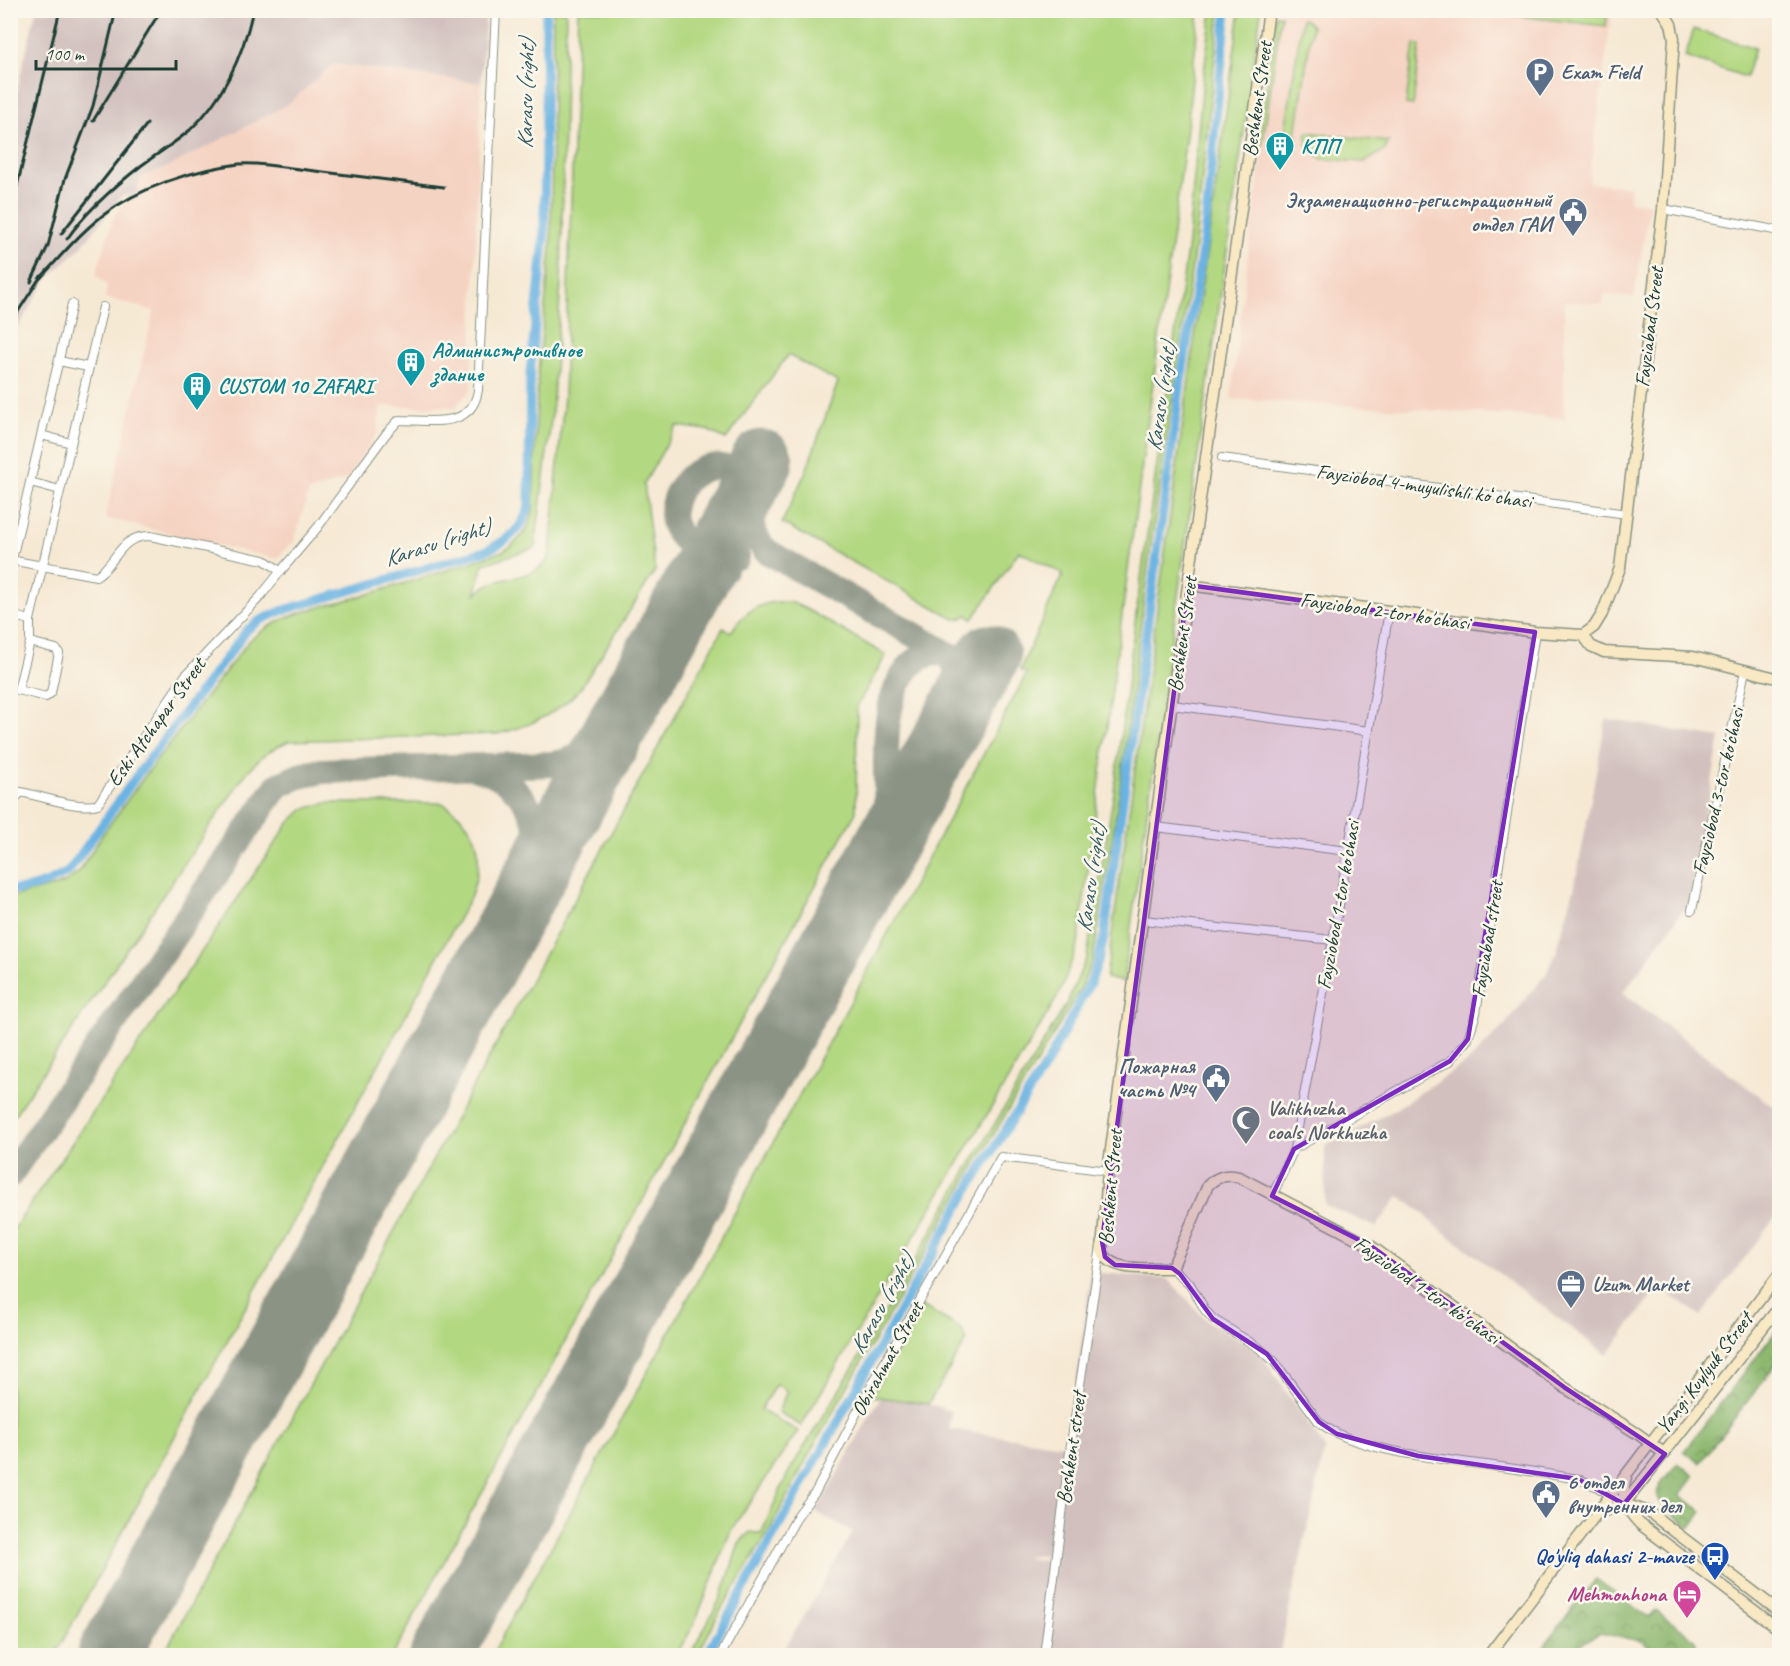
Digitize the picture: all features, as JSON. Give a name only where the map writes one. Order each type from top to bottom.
[{"type":"street","name":"Eski Atchapar Street","points":[[10,804],[21,792],[80,805],[98,804],[185,676],[260,597],[399,420],[454,420],[467,413],[476,399],[479,378],[496,10]]},
{"type":"street","name":"Beshkent Street","points":[[1119,1266],[1105,1257],[1102,1242],[1108,1171],[1269,10]]},
{"type":"street","name":"Fayziabad Street","points":[[1582,635],[1594,627],[1612,591],[1620,568],[1627,514],[1663,209],[1674,38],[1671,24],[1662,10]]},
{"type":"street","points":[[1663,209],[1779,231]]},
{"type":"street","points":[[72,304],[11,562],[96,576],[103,572],[124,544],[136,538],[150,536],[264,560],[280,572]]},
{"type":"street","points":[[30,642],[56,649],[59,653],[51,693],[46,697],[18,690],[30,642],[30,620],[103,307]]},
{"type":"street","points":[[58,361],[88,367]]},
{"type":"street","points":[[41,435],[71,443]]},
{"type":"street","name":"Fayziobod 4-muyulishli koʻchasi","points":[[1222,458],[1627,514]]},
{"type":"street","points":[[30,482],[60,490]]},
{"type":"street","name":"Fayziobod 2-tor ko'chasi","points":[[1188,585],[1389,610],[1534,632],[1582,635]]},
{"type":"street","name":"Fayziobod 1-tor ko'chasi","points":[[1272,1196],[1294,1149],[1333,940],[1389,610]]},
{"type":"street","points":[[10,615],[30,620]]},
{"type":"street","name":"Fayziabad street","points":[[1294,1149],[1450,1061],[1468,1040],[1476,1014],[1534,632]]},
{"type":"street","points":[[1582,635],[1591,646],[1604,652],[1693,657],[1779,679]]},
{"type":"street","name":"Fayziobod 3-tor ko'chasi","points":[[1692,910],[1745,671]]},
{"type":"street","points":[[1172,705],[1369,731]]},
{"type":"street","points":[[1156,827],[1348,851]]},
{"type":"street","points":[[1143,920],[1333,940]]},
{"type":"street","name":"Obirahmat Street","points":[[720,1656],[798,1515],[816,1491],[870,1389],[1002,1157],[1108,1171]]},
{"type":"street","name":"Fayziobod 1-tor koʻchasi","points":[[1172,1268],[1206,1190],[1216,1179],[1225,1175],[1239,1177],[1371,1246],[1564,1387],[1665,1454]]},
{"type":"street","name":"Beshkent street","points":[[1044,1656],[1071,1444],[1102,1242]]},
{"type":"street","points":[[1097,1272],[1105,1267],[1119,1266],[1172,1268],[1190,1284],[1213,1319],[1267,1354],[1319,1422],[1330,1430],[1357,1440],[1418,1456],[1578,1479],[1596,1486],[1624,1504],[1640,1524],[1779,1630]]},
{"type":"street","name":"Yangi Kuylyuk Street","points":[[1628,1472],[1779,1274]]},
{"type":"street","name":"Yangi Kuylyuk Street","points":[[1624,1504],[1779,1306]]},
{"type":"street","points":[[1488,1656],[1628,1472]]},
{"type":"street","points":[[1624,1504],[1623,1488],[1628,1472]]},
{"type":"street","points":[[1647,1477],[1641,1494],[1649,1512]]},
{"type":"street","points":[[1597,1513],[1624,1504],[1649,1512],[1779,1612]]},
{"type":"highlighted area","points":[[1188,585],[1535,632],[1468,1039],[1450,1061],[1294,1149],[1272,1196],[1371,1246],[1564,1387],[1665,1454],[1624,1504],[1578,1479],[1418,1456],[1337,1434],[1319,1422],[1267,1354],[1213,1319],[1180,1274],[1172,1268],[1115,1265],[1105,1257],[1102,1241]]},
{"type":"shaded area","points":[[1555,10],[1611,17],[1589,183],[1630,187],[1629,201],[1650,204],[1634,297],[1604,295],[1603,304],[1564,301],[1564,418],[1231,399],[1281,11]]},
{"type":"shaded area","points":[[36,11],[486,11],[481,83],[333,64],[287,105],[168,167],[140,177],[137,194],[122,196],[80,248],[46,280],[11,339],[11,114]]},
{"type":"shaded area","points":[[333,64],[481,83],[471,390],[455,407],[380,406],[378,432],[349,478],[309,492],[294,541],[277,559],[105,518],[154,311],[105,298],[107,285],[96,275],[115,214],[127,201],[124,197],[137,191],[140,177],[168,167],[286,105]]},
{"type":"shaded area","points":[[1606,719],[1720,738],[1689,907],[1684,909],[1623,993],[1779,1111],[1779,1212],[1701,1316],[1659,1287],[1607,1355],[1399,1196],[1376,1227],[1325,1205],[1325,1146],[1391,1112],[1470,1060],[1504,1026],[1546,974],[1557,950],[1575,885]]},
{"type":"shaded area","points":[[1091,1272],[1168,1279],[1207,1321],[1258,1350],[1325,1449],[1279,1655],[780,1656],[853,1532],[816,1512],[880,1398],[926,1403],[951,1411],[949,1429],[1063,1445],[1048,1555],[1022,1557],[1052,1562]]},
{"type":"green space","points":[[1555,10],[1607,16],[1606,26],[1474,11]]},
{"type":"green space","points":[[553,11],[566,11],[561,283],[552,412],[535,548],[483,564],[475,595],[490,584],[534,571],[547,561],[550,553],[564,396],[578,11],[1199,11],[1187,128],[1078,944],[1060,992],[801,1426],[778,1412],[787,1391],[776,1384],[760,1410],[798,1431],[731,1530],[694,1625],[676,1655],[492,1655],[868,970],[1027,673],[1020,670],[1063,574],[1019,551],[973,619],[967,615],[955,619],[782,523],[806,471],[838,382],[788,355],[726,439],[707,430],[677,426],[644,484],[655,571],[580,689],[553,712],[532,723],[497,734],[289,741],[261,758],[239,783],[11,1120],[11,897],[64,883],[79,872],[102,835],[147,773],[248,642],[260,632],[302,612],[415,580],[503,551],[519,539],[529,523],[533,510],[538,372],[551,249]]},
{"type":"green space","points":[[1212,11],[1220,11],[1195,244],[1149,558],[1119,793],[1093,958],[1081,988],[970,1174],[814,1445],[768,1533],[722,1608],[697,1655],[690,1655],[719,1601],[739,1543],[750,1532],[761,1534],[788,1473],[853,1368],[1067,1003],[1087,957],[1114,792],[1136,614],[1188,243],[1203,79]]},
{"type":"green space","points":[[1240,11],[1261,11],[1123,982],[1106,978]]},
{"type":"green space","points":[[1276,15],[1281,15],[1262,148],[1258,147]]},
{"type":"green space","points":[[1302,19],[1312,26],[1295,141],[1288,146],[1283,145]]},
{"type":"green space","points":[[1694,29],[1755,48],[1746,77],[1685,57]]},
{"type":"green space","points":[[1414,44],[1420,45],[1413,105],[1406,104]]},
{"type":"green space","points":[[1307,132],[1388,142],[1385,150],[1365,162],[1322,159],[1306,145]]},
{"type":"green space","points":[[778,602],[793,603],[806,609],[886,655],[857,706],[856,812],[393,1655],[163,1655],[723,628],[731,632],[740,620],[756,607]]},
{"type":"green space","points":[[327,803],[442,803],[465,821],[476,843],[478,867],[471,896],[55,1655],[11,1655],[11,1233],[288,824],[304,809]]},
{"type":"green space","points":[[922,1306],[960,1328],[967,1340],[928,1404],[871,1396]]},
{"type":"green space","points":[[1779,1327],[1779,1360],[1700,1463],[1684,1451]]},
{"type":"green space","points":[[1678,1463],[1694,1476],[1680,1495],[1702,1512],[1690,1528],[1664,1506],[1658,1495],[1662,1483]]},
{"type":"green space","points":[[1596,1579],[1649,1618],[1656,1611],[1696,1640],[1696,1655],[1661,1655],[1641,1641],[1600,1633],[1566,1655],[1537,1655]]},
{"type":"waterway","name":"Karasu (right)","points":[[10,890],[41,885],[69,871],[138,774],[247,630],[259,621],[281,611],[485,551],[507,539],[523,521],[529,505],[530,373],[544,240],[546,10]]},
{"type":"waterway","name":"Karasu (right)","points":[[706,1656],[967,1192],[1050,1058],[1090,983],[1099,959],[1104,937],[1181,381],[1204,238],[1227,10]]},
{"type":"taxiway","points":[[733,558],[712,555],[686,541],[678,533],[673,518],[673,505],[677,493],[695,473],[707,468],[720,467],[733,471],[741,478],[746,487],[754,531],[759,542],[768,552],[948,654],[956,667],[960,681],[959,710]]},
{"type":"taxiway","points":[[686,600],[707,573],[721,563],[737,557]]},
{"type":"taxiway","points":[[878,857],[885,835],[888,723],[899,682],[911,665],[921,658],[931,654],[954,656]]},
{"type":"taxiway","points":[[943,740],[969,718],[978,701]]},
{"type":"taxiway","points":[[10,1175],[277,786],[299,776],[322,771],[555,764],[577,757],[595,746],[624,713]]},
{"type":"taxiway","points":[[479,769],[503,779],[513,788],[522,797],[535,820],[539,846],[538,861],[531,884]]},
{"type":"runway","points":[[108,1656],[762,461]]},
{"type":"runway","points":[[441,1656],[989,656]]},
{"type":"railway","points":[[10,215],[60,10]]},
{"type":"railway","points":[[31,282],[48,246],[65,179],[93,106],[116,10]]},
{"type":"railway","points":[[93,121],[161,10]]},
{"type":"railway","points":[[67,239],[111,190],[184,135],[202,118],[222,90],[238,59],[253,10]]},
{"type":"railway","points":[[61,234],[147,124]]},
{"type":"railway","points":[[37,282],[102,216],[133,196],[185,175],[239,164],[257,164],[444,187]]},
{"type":"railway","points":[[10,324],[41,276]]},
{"type":"place","name":"Exam Field","points":[[1540,98]]},
{"type":"place","name":"КПП","points":[[1280,172]]},
{"type":"place","name":"Экзаменационно-регистрационный отдел ГАИ","points":[[1573,238]]},
{"type":"place","name":"Администротивное здание","points":[[411,388]]},
{"type":"place","name":"CUSTOM 10 ZAFARI","points":[[197,412]]},
{"type":"place","name":"Пожарная часть №4","points":[[1216,1104]]},
{"type":"place","name":"Valikhuzha coals Norkhuzha","points":[[1246,1146]]},
{"type":"place","name":"Uzum Market","points":[[1571,1310]]},
{"type":"place","name":"6 отдел внутренних дел","points":[[1546,1520]]},
{"type":"place","name":"Qo'yliq dahasi 2-mavze","points":[[1715,1582]]},
{"type":"place","name":"Mehmonhona","points":[[1687,1620]]}]
